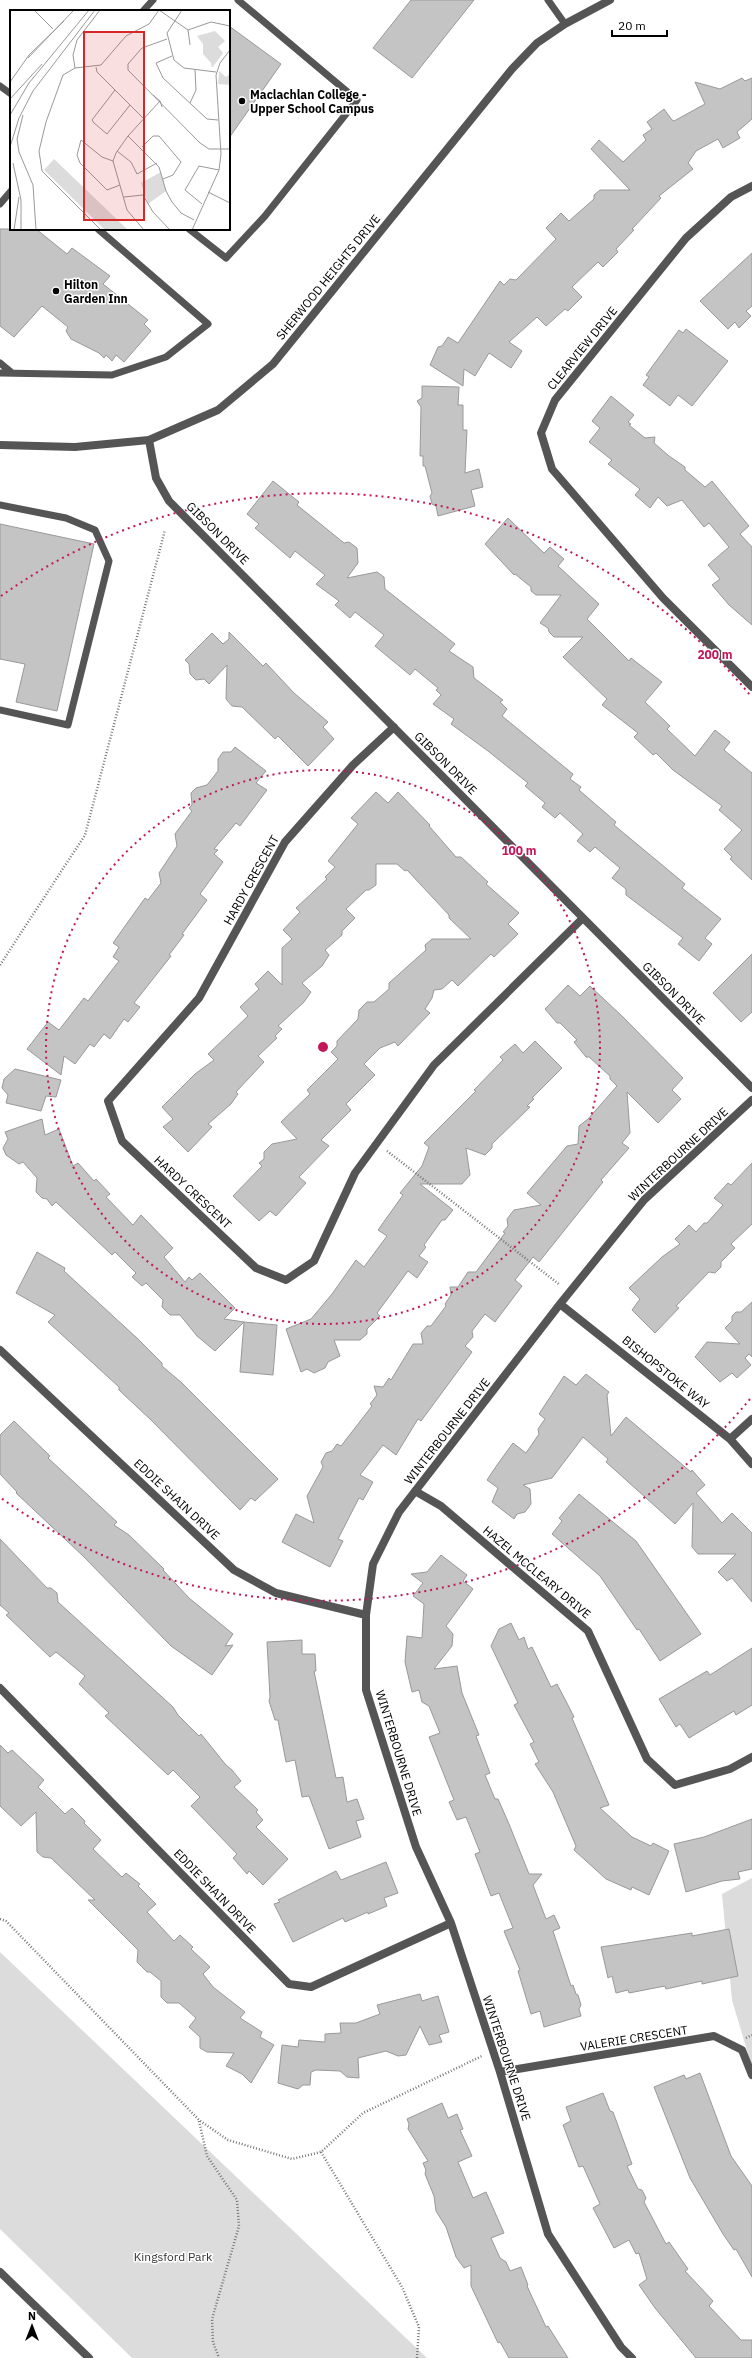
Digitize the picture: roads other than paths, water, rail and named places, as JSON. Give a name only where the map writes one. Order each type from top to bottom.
[{"type":"street","name":"SHERWOOD HEIGHTS DRIVE","points":[[0,445],[75,446],[149,440],[218,410],[273,364],[512,68],[537,43],[565,24],[610,0]]},
{"type":"street","name":"CLEARVIEW DRIVE","points":[[752,186],[731,198],[686,238],[555,400],[541,433],[552,469],[663,598],[752,687]]},
{"type":"street","name":"GIBSON DRIVE","points":[[149,440],[156,478],[169,501],[752,1088]]},
{"type":"street","name":"HARDY CRESCENT","points":[[394,727],[353,765],[285,842],[199,998],[108,1101],[122,1141],[256,1268],[286,1280],[314,1261],[355,1173],[434,1065],[583,918]]},
{"type":"street","name":"WINTERBOURNE DRIVE","points":[[632,2358],[621,2346],[548,2234],[500,2072],[451,1923],[416,1847],[366,1690],[366,1615],[373,1564],[399,1512],[560,1304],[644,1200],[752,1100]]},
{"type":"street","name":"BISHOPSTOKE WAY","points":[[560,1304],[730,1439],[752,1464]]},
{"type":"street","name":"EDDIE SHAIN DRIVE","points":[[0,1350],[234,1570],[276,1593],[366,1615]]},
{"type":"street","points":[[730,1439],[752,1419]]},
{"type":"street","name":"HAZEL MCCLEARY DRIVE","points":[[415,1491],[441,1506],[588,1631],[647,1760],[675,1785],[730,1769],[752,1757]]},
{"type":"street","name":"EDDIE SHAIN DRIVE","points":[[0,1688],[289,1984],[311,1987],[451,1923]]},
{"type":"street","name":"VALERIE CRESCENT","points":[[500,2072],[714,2036],[742,2050],[752,2075]]},
{"type":"street","points":[[0,2272],[89,2358]]},
{"type":"lane","points":[[144,10],[153,0]]},
{"type":"lane","points":[[190,230],[226,258],[264,216],[357,100],[238,0]]},
{"type":"lane","points":[[548,0],[565,24]]},
{"type":"lane","points":[[0,86],[10,93]]},
{"type":"lane","points":[[0,204],[10,192]]},
{"type":"lane","points":[[0,373],[112,375],[166,357],[208,324],[99,230]]},
{"type":"lane","points":[[0,363],[12,373]]},
{"type":"lane","points":[[0,505],[66,518],[95,530],[109,561],[68,725],[0,710]]},
{"type":"place","name":"Maclachlan College - Upper School Campus","points":[[242,101]]},
{"type":"place","name":"Hilton Garden Inn","points":[[56,291]]},
{"type":"park label","name":"Kingsford Park","points":[[173,2256]]}]
